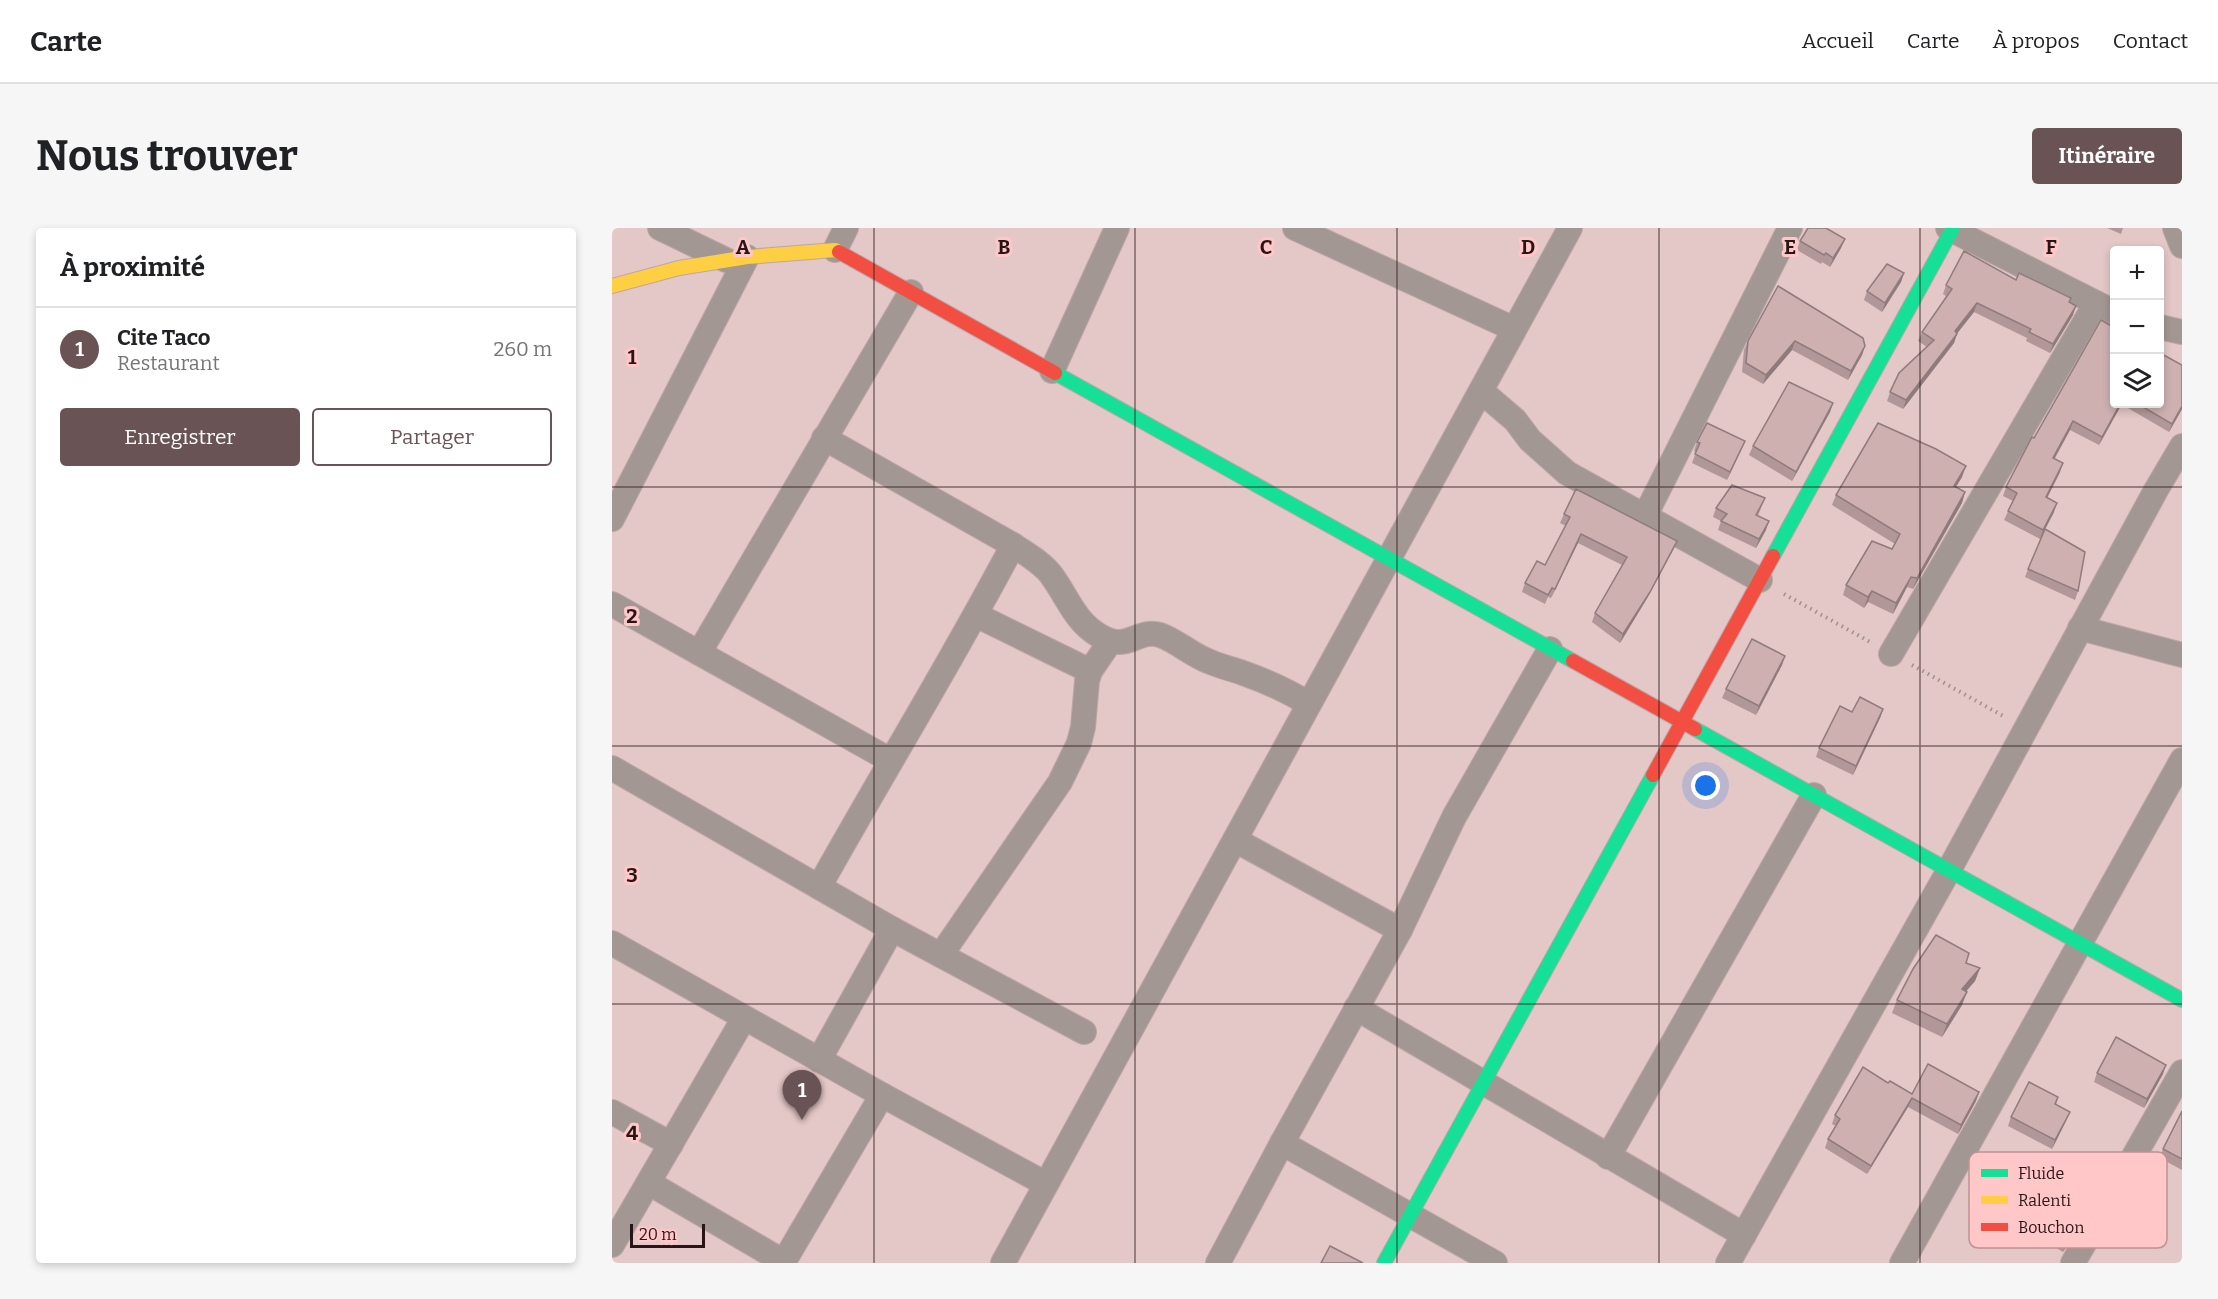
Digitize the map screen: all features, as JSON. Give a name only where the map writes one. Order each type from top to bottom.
[{"type":"street","points":[[660,228],[736,259]]},
{"type":"street","points":[[835,250],[846,228]]},
{"type":"street","points":[[1052,371],[1116,228]]},
{"type":"street","points":[[1295,228],[1514,329]]},
{"type":"street","points":[[1003,1263],[1570,228]]},
{"type":"street","points":[[1645,516],[1790,228]]},
{"type":"street","points":[[2175,228],[2182,246]]},
{"type":"street","points":[[1384,1263],[1951,229],[2105,308],[1891,654]]},
{"type":"street","points":[[612,286],[679,268],[736,259],[835,250],[2182,1000]]},
{"type":"street","points":[[612,519],[736,259]]},
{"type":"street","points":[[699,653],[911,292]]},
{"type":"street","points":[[2164,328],[2182,332]]},
{"type":"street","points":[[1480,391],[1515,420],[1530,440],[1567,473],[1760,580]]},
{"type":"street","points":[[824,438],[1013,545],[1052,575],[1069,605],[1085,626],[1110,642],[1128,642],[1147,634],[1162,636],[1208,661],[1274,685],[1309,704]]},
{"type":"street","points":[[1730,1263],[2182,446]]},
{"type":"street","points":[[819,886],[976,615],[1013,545]]},
{"type":"street","points":[[612,604],[890,760]]},
{"type":"street","points":[[976,615],[1090,671]]},
{"type":"street","points":[[2080,628],[2182,656]]},
{"type":"street","points":[[941,955],[1060,782],[1079,743],[1090,671],[1110,642]]},
{"type":"street","points":[[1218,1263],[1400,930],[1454,817],[1550,649]]},
{"type":"street","points":[[1902,1263],[2182,760]]},
{"type":"street","points":[[612,768],[892,929],[1084,1032]]},
{"type":"street","points":[[1608,1157],[1815,795]]},
{"type":"street","points":[[1235,840],[1400,930]]},
{"type":"street","points":[[819,1060],[892,929]]},
{"type":"street","points":[[612,943],[882,1095],[1046,1184]]},
{"type":"street","points":[[1356,1008],[1482,1084],[1744,1235]]},
{"type":"street","points":[[612,1245],[744,1018]]},
{"type":"street","points":[[2136,1152],[2182,1072]]},
{"type":"street","points":[[649,1183],[784,1263],[882,1095]]},
{"type":"street","points":[[612,1112],[671,1144]]},
{"type":"street","points":[[1282,1143],[1495,1263]]},
{"type":"street","points":[[2073,1263],[2082,1248]]},
{"type":"building","points":[[1808,228],[1826,228],[1845,239],[1833,258],[1800,241]]},
{"type":"building","points":[[1964,251],[2016,280],[2019,273],[2071,298],[2069,302],[2076,306],[2053,344],[2029,332],[2031,329],[1977,303],[1955,331],[1957,334],[1906,400],[1890,392],[1899,373],[1934,340],[1922,332],[1952,289],[1946,285]]},
{"type":"building","points":[[1887,264],[1904,273],[1885,303],[1867,291]]},
{"type":"building","points":[[1778,286],[1863,338],[1865,346],[1851,371],[1795,341],[1766,375],[1746,363],[1748,341]]},
{"type":"building","points":[[2101,320],[2110,325],[2110,408],[2118,408],[2102,437],[2073,421],[2053,458],[2063,463],[2046,497],[2057,503],[2043,530],[2008,511],[2017,493],[2006,487],[2032,437],[2034,438]]},
{"type":"building","points":[[2164,355],[2182,365],[2182,406],[2172,424],[2145,408],[2164,408]]},
{"type":"building","points":[[1789,382],[1833,403],[1796,472],[1753,446]]},
{"type":"building","points":[[1707,423],[1745,441],[1730,472],[1695,454],[1700,443],[1697,442]]},
{"type":"building","points":[[1878,423],[1936,449],[1966,466],[1954,486],[1965,492],[1917,578],[1911,577],[1896,603],[1872,591],[1868,597],[1846,585],[1872,541],[1892,549],[1900,534],[1836,495]]},
{"type":"building","points":[[1732,485],[1765,498],[1756,515],[1769,521],[1759,539],[1721,521],[1727,514],[1716,508]]},
{"type":"building","points":[[1576,489],[1677,541],[1650,592],[1623,634],[1595,613],[1627,557],[1581,534],[1555,589],[1552,588],[1548,595],[1525,583],[1537,561],[1545,565],[1570,517],[1564,514]]},
{"type":"building","points":[[2045,529],[2085,552],[2078,591],[2028,569]]},
{"type":"building","points":[[1752,639],[1785,656],[1759,706],[1726,689]]},
{"type":"building","points":[[1860,697],[1883,709],[1856,766],[1819,748],[1840,706],[1852,712]]},
{"type":"building","points":[[1936,935],[1969,953],[1966,963],[1980,968],[1962,989],[1967,992],[1947,1024],[1897,1000],[1913,969]]},
{"type":"building","points":[[2116,1037],[2166,1065],[2147,1099],[2097,1073]]},
{"type":"building","points":[[1928,1064],[1979,1092],[1961,1125],[1912,1098],[1871,1166],[1828,1139],[1840,1119],[1835,1115],[1863,1067],[1888,1083],[1890,1081],[1912,1094]]},
{"type":"building","points":[[2029,1082],[2058,1097],[2055,1104],[2070,1112],[2055,1140],[2011,1117]]},
{"type":"building","points":[[2182,1111],[2182,1159],[2163,1149]]},
{"type":"building","points":[[1330,1246],[1363,1263],[1321,1263]]},
{"type":"traffic: fast","points":[[1773,556],[1953,228]]},
{"type":"traffic: fast","points":[[1055,373],[1573,661]]},
{"type":"traffic: fast","points":[[1695,729],[2182,1000]]},
{"type":"traffic: fast","points":[[1384,1263],[1653,775]]},
{"type":"traffic: slow","points":[[612,286],[679,268],[747,257],[835,250],[839,252]]},
{"type":"traffic: jam","points":[[839,252],[1055,373]]},
{"type":"traffic: jam","points":[[1653,775],[1773,556]]},
{"type":"traffic: jam","points":[[1573,661],[1695,729]]},
{"type":"place","name":"Cite Taco","points":[[802,1120]]}]
